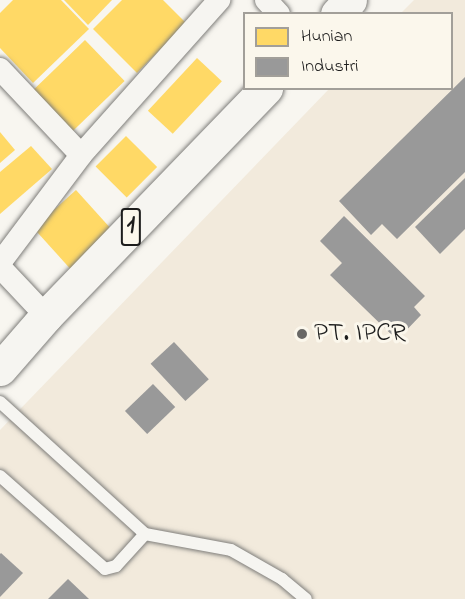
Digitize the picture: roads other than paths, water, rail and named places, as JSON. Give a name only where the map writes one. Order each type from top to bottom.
[{"type":"highway","name":"1","points":[[0,369],[46,316],[264,90]]},
{"type":"street","points":[[46,316],[0,265],[81,155],[219,0]]},
{"type":"street","points":[[266,0],[277,12]]},
{"type":"street","points":[[0,69],[81,155]]},
{"type":"lane","points":[[0,402],[145,534],[231,550],[282,579],[306,599]]},
{"type":"lane","points":[[0,476],[105,568],[116,566],[145,534]]},
{"type":"place","name":"PT. IPCR","points":[[302,334]]}]
